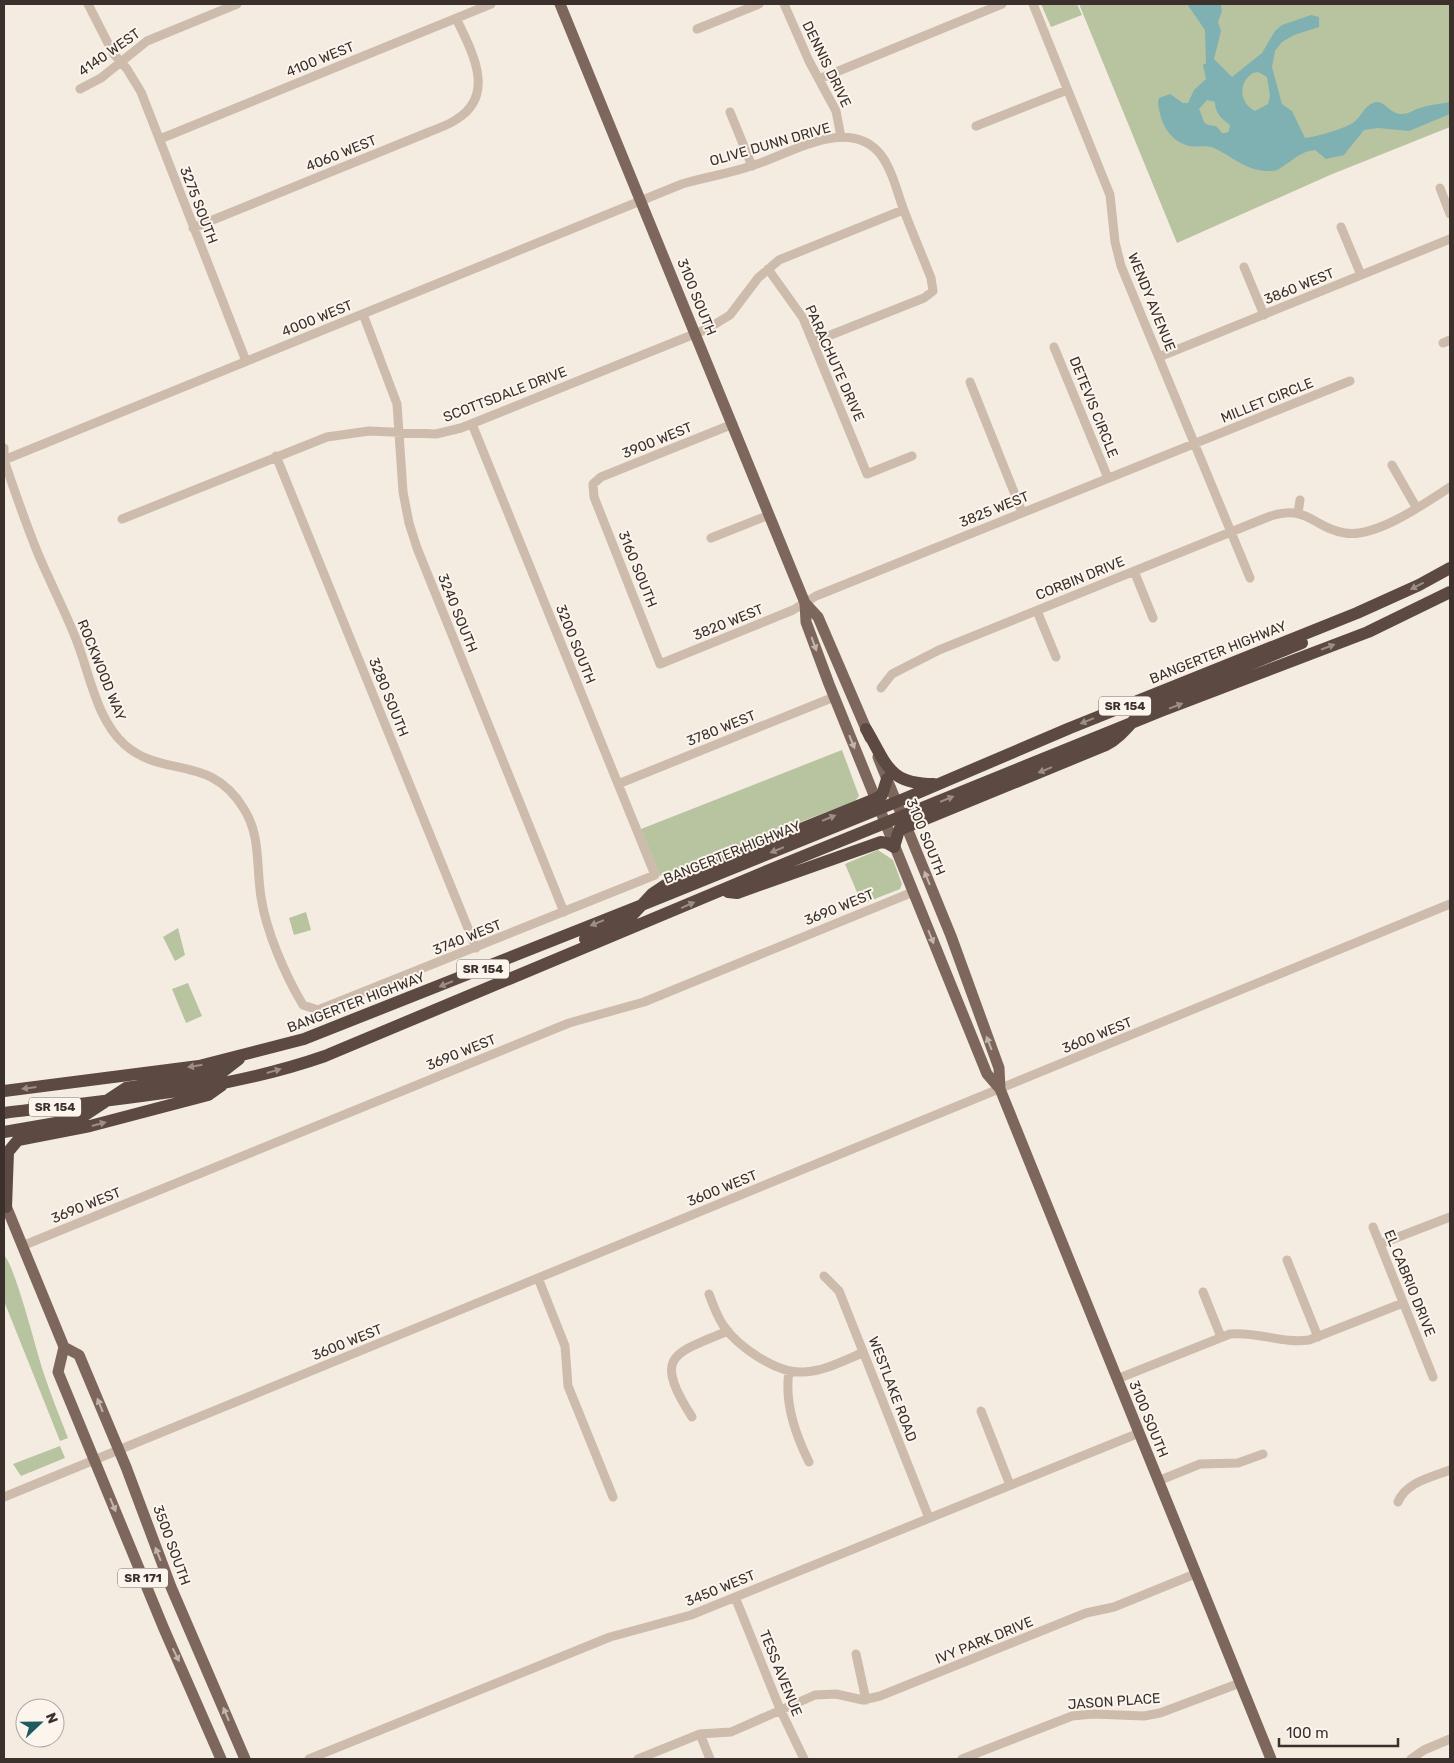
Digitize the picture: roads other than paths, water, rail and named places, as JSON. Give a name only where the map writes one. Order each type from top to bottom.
[{"type":"highway","name":"BANGERTER HIGHWAY","points":[[4,1091],[191,1067],[243,1056],[324,1032],[642,905],[877,804],[896,802],[1147,696],[1312,632],[1401,593],[1450,568]]},
{"type":"highway","name":"SR 154","points":[[1131,724],[1368,632],[1450,592]]},
{"type":"highway","points":[[720,892],[737,893],[881,842],[888,842],[894,847],[899,830],[904,822],[1106,745],[1123,733],[1152,704],[1300,645],[1312,632]]},
{"type":"highway","points":[[866,729],[893,774],[913,782],[939,784]]},
{"type":"highway","points":[[877,804],[882,795],[886,779]]},
{"type":"highway","name":"SR 154","points":[[4,1113],[106,1101],[226,1082],[267,1073],[325,1056],[885,824],[904,822]]},
{"type":"highway","points":[[511,979],[524,965],[626,922],[642,905]]},
{"type":"highway","points":[[4,1132],[79,1119],[93,1112],[119,1091],[133,1086],[221,1073],[243,1056]]},
{"type":"highway","points":[[5,1204],[8,1152],[18,1140],[90,1126],[208,1095],[226,1082]]},
{"type":"main road","name":"3100 SOUTH","points":[[560,4],[805,603],[806,622],[894,847],[987,1074],[1000,1089],[1271,1759]]},
{"type":"main road","name":"3100 SOUTH","points":[[805,603],[818,617],[866,729],[950,936],[999,1068],[1000,1089]]},
{"type":"main road","name":"3500 SOUTH","points":[[5,1204],[64,1347],[80,1355],[119,1450],[167,1578],[245,1759]]},
{"type":"main road","name":"SR 171","points":[[64,1347],[58,1372],[221,1759]]},
{"type":"street","points":[[88,4],[104,37],[121,62]]},
{"type":"street","name":"4140 WEST","points":[[80,89],[101,78],[134,50],[153,39],[237,4]]},
{"type":"street","name":"4100 WEST","points":[[160,139],[490,4]]},
{"type":"street","points":[[697,29],[759,4]]},
{"type":"street","name":"DENNIS DRIVE","points":[[784,4],[836,111],[840,137]]},
{"type":"street","points":[[819,79],[1002,4]]},
{"type":"street","name":"WENDY AVENUE","points":[[1032,4],[1110,195],[1118,254],[1250,578]]},
{"type":"street","name":"4060 WEST","points":[[193,228],[456,120],[467,112],[477,96],[480,81],[475,59],[456,18]]},
{"type":"street","name":"3275 SOUTH","points":[[121,62],[141,92],[246,362]]},
{"type":"street","points":[[976,126],[1067,90]]},
{"type":"street","points":[[730,112],[752,166]]},
{"type":"street","name":"OLIVE DUNN DRIVE","points":[[640,201],[697,179],[752,166],[808,145],[840,137],[865,142],[881,155],[888,168],[931,278],[933,291],[924,298],[813,342]]},
{"type":"street","points":[[1440,188],[1450,214]]},
{"type":"street","name":"4000 WEST","points":[[4,460],[640,201]]},
{"type":"street","name":"SCOTTSDALE DRIVE","points":[[122,519],[276,456],[336,434],[369,431],[440,433],[472,424],[696,334],[730,315],[754,283],[768,269],[793,254],[904,210]]},
{"type":"street","points":[[1341,227],[1361,275]]},
{"type":"street","name":"3860 WEST","points":[[1159,358],[1450,239]]},
{"type":"street","points":[[1244,267],[1264,315]]},
{"type":"street","name":"PARACHUTE DRIVE","points":[[768,269],[803,318],[867,474],[912,456]]},
{"type":"street","name":"3240 SOUTH","points":[[363,314],[392,386],[397,404],[403,492],[409,523],[417,548],[564,912]]},
{"type":"street","name":"DETEVIS CIRCLE","points":[[1054,347],[1108,478]]},
{"type":"street","name":"MILLET CIRCLE","points":[[1195,443],[1350,381]]},
{"type":"street","points":[[970,382],[1022,512]]},
{"type":"street","name":"3200 SOUTH","points":[[472,424],[654,874]]},
{"type":"street","name":"3900 WEST","points":[[593,484],[601,477],[733,424]]},
{"type":"street","name":"3825 WEST","points":[[805,603],[816,596],[1195,443]]},
{"type":"street","points":[[4,448],[4,460]]},
{"type":"street","name":"3280 SOUTH","points":[[276,456],[476,948]]},
{"type":"street","name":"ROCKWOOD WAY","points":[[4,460],[40,558],[76,640],[101,710],[112,731],[125,745],[141,756],[162,763],[198,770],[215,779],[237,798],[248,816],[257,845],[259,883],[263,910],[295,991]]},
{"type":"street","points":[[1392,465],[1416,507]]},
{"type":"street","name":"3160 SOUTH","points":[[593,484],[594,497],[660,664]]},
{"type":"street","name":"CORBIN DRIVE","points":[[881,688],[889,676],[918,660],[1037,610],[1275,515],[1298,513],[1314,518],[1338,531],[1355,534],[1373,530],[1450,488]]},
{"type":"street","points":[[1298,513],[1300,500]]},
{"type":"street","points":[[711,538],[769,515]]},
{"type":"street","points":[[1134,571],[1153,618]]},
{"type":"street","name":"3820 WEST","points":[[660,664],[793,610],[805,603]]},
{"type":"street","points":[[1037,610],[1056,657]]},
{"type":"street","name":"3780 WEST","points":[[618,784],[834,697]]},
{"type":"street","name":"3740 WEST","points":[[295,991],[303,1005],[318,1010],[476,948],[654,874]]},
{"type":"street","name":"3690 WEST","points":[[22,1246],[569,1023],[644,1002],[913,892]]},
{"type":"street","name":"3600 WEST","points":[[4,1497],[1450,904]]},
{"type":"street","points":[[1380,1244],[1450,1217]]},
{"type":"street","name":"EL CABRIO DRIVE","points":[[1373,1227],[1433,1377]]},
{"type":"street","points":[[1287,1260],[1318,1337]]},
{"type":"street","name":"WESTLAKE ROAD","points":[[824,1276],[839,1291],[929,1518]]},
{"type":"street","points":[[538,1278],[565,1346],[568,1386],[613,1497]]},
{"type":"street","points":[[1203,1292],[1221,1337]]},
{"type":"street","points":[[709,1294],[718,1318],[728,1331],[767,1362],[788,1372],[822,1369],[862,1353]]},
{"type":"street","points":[[1117,1379],[1221,1337],[1247,1333],[1293,1341],[1318,1337],[1403,1303]]},
{"type":"street","points":[[692,1417],[674,1381],[672,1372],[673,1361],[679,1353],[688,1347],[728,1331]]},
{"type":"street","points":[[788,1372],[788,1402],[800,1443],[809,1462]]},
{"type":"street","points":[[981,1411],[1010,1485]]},
{"type":"street","name":"3450 WEST","points":[[309,1759],[610,1637],[682,1618],[1139,1433]]},
{"type":"street","points":[[1158,1481],[1200,1464],[1238,1463],[1263,1454]]},
{"type":"street","points":[[1398,1502],[1406,1490],[1414,1484],[1450,1470]]},
{"type":"street","name":"IVY PARK DRIVE","points":[[866,1700],[1086,1613],[1114,1607],[1196,1574]]},
{"type":"street","name":"TESS AVENUE","points":[[735,1597],[780,1709],[804,1759]]},
{"type":"street","points":[[638,1759],[700,1734],[727,1733],[780,1709],[825,1693],[866,1700],[856,1654]]},
{"type":"street","name":"JASON PLACE","points":[[962,1759],[1072,1716],[1093,1714],[1144,1716],[1160,1714],[1240,1683]]},
{"type":"street","points":[[700,1734],[710,1759]]},
{"type":"street","points":[[1411,1759],[1424,1750],[1450,1739]]},
{"type":"water","points":[[1187,4],[1221,4],[1222,11],[1218,22],[1221,31],[1214,59],[1232,77],[1262,53],[1275,31],[1282,25],[1311,15],[1319,17],[1319,27],[1294,35],[1282,42],[1275,51],[1272,67],[1282,104],[1292,111],[1305,138],[1350,125],[1369,105],[1376,102],[1382,103],[1394,112],[1402,114],[1425,106],[1450,102],[1450,114],[1409,131],[1378,128],[1364,130],[1344,155],[1326,159],[1315,150],[1296,157],[1276,170],[1264,171],[1249,167],[1212,148],[1189,146],[1182,143],[1170,135],[1163,123],[1158,102],[1159,98],[1170,94],[1183,103],[1188,103],[1194,90],[1206,79],[1203,65],[1206,63],[1205,30]],"holes":[[[1258,72],[1267,77],[1270,96],[1268,104],[1255,111],[1246,103],[1242,92],[1245,82],[1253,73]],[[1207,100],[1215,102],[1218,113],[1230,125],[1229,131],[1226,133],[1222,133],[1216,126],[1204,122],[1199,109]]]}]
